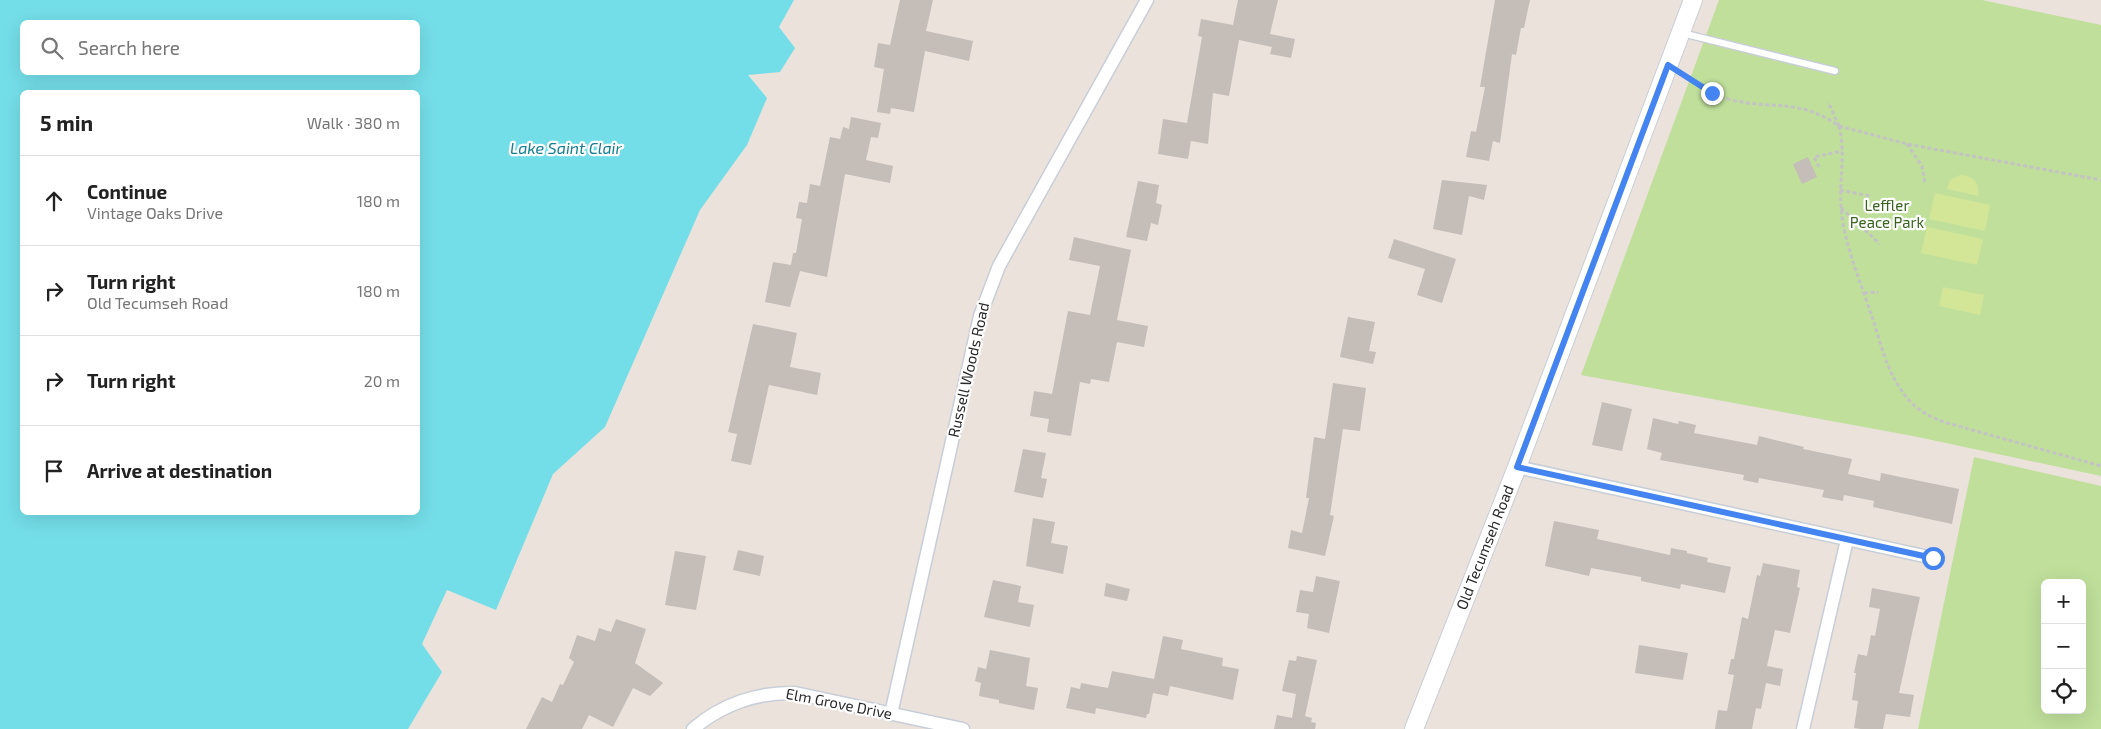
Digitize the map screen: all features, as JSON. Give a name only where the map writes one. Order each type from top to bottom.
[{"type":"main road","name":"Old Tecumseh Road","points":[[1414,729],[1517,467],[1693,0]]},
{"type":"street","name":"Russell Woods Road","points":[[891,714],[980,316],[989,289],[999,266],[1148,0]]},
{"type":"street","points":[[1517,467],[1933,558]]},
{"type":"street","points":[[1803,729],[1847,540]]},
{"type":"street","name":"Elm Grove Drive","points":[[693,729],[727,707],[754,696],[774,693],[795,694],[963,729]]},
{"type":"lane","points":[[1681,32],[1835,71]]},
{"type":"path","points":[[1668,65],[1712,93],[1732,100],[1775,104],[1810,110],[1822,114],[1838,126],[1907,144],[2101,180]]},
{"type":"path","points":[[1828,102],[1842,140],[1841,207],[1864,293],[1891,373],[1902,392],[1926,415],[1944,422],[2101,466]]},
{"type":"path","points":[[1907,144],[1922,166],[1925,184]]},
{"type":"path","points":[[1819,167],[1814,157],[1842,151]]},
{"type":"path","points":[[1840,190],[1870,196]]},
{"type":"path","points":[[1841,207],[1880,244]]},
{"type":"path","points":[[1864,293],[1878,292]]},
{"type":"green space","name":"Leffler Peace Park","points":[[1719,0],[1982,0],[2101,25],[2101,476],[1913,436],[1581,375]]},
{"type":"green space","points":[[1960,175],[1969,176],[1975,181],[1978,187],[1978,196],[1947,189],[1950,180]]},
{"type":"green space","points":[[1935,193],[1990,205],[1985,231],[1929,219]]},
{"type":"green space","points":[[1927,227],[1983,239],[1977,265],[1921,253]]},
{"type":"green space","points":[[1943,287],[1984,295],[1980,315],[1939,306]]},
{"type":"green space","points":[[1974,457],[2101,486],[2101,729],[1918,729]]},
{"type":"water","name":"Lake Saint Clair","points":[[0,0],[794,0],[779,27],[795,48],[780,72],[748,75],[767,98],[747,145],[700,210],[605,427],[553,474],[496,610],[447,590],[422,644],[442,672],[408,729],[0,729]]},
{"type":"building","points":[[900,0],[933,0],[926,31],[973,41],[969,61],[925,51],[914,112],[891,108],[890,114],[877,112],[884,69],[874,67],[878,43],[890,45]]},
{"type":"building","points":[[1238,0],[1278,0],[1270,34],[1295,39],[1291,58],[1270,54],[1272,47],[1239,40],[1229,96],[1213,93],[1208,144],[1191,141],[1188,159],[1158,154],[1163,119],[1187,123],[1202,37],[1198,36],[1201,19],[1233,25]]},
{"type":"building","points":[[1495,0],[1530,0],[1524,28],[1521,28],[1516,55],[1512,54],[1500,143],[1493,141],[1489,161],[1466,157],[1471,131],[1476,132],[1485,87],[1480,87]]},
{"type":"building","points":[[851,117],[881,123],[878,138],[871,137],[866,160],[893,166],[890,183],[845,174],[827,277],[800,271],[790,307],[765,302],[773,262],[791,265],[793,253],[796,253],[802,219],[796,218],[799,202],[807,203],[810,184],[820,186],[830,137],[840,139],[843,127],[849,129]]},
{"type":"building","points":[[1808,157],[1817,177],[1802,184],[1793,164]]},
{"type":"building","points":[[1442,180],[1487,185],[1484,200],[1469,196],[1462,235],[1433,229]]},
{"type":"building","points":[[1138,181],[1159,185],[1156,203],[1162,205],[1158,225],[1151,223],[1147,241],[1126,237]]},
{"type":"building","points":[[1074,237],[1131,250],[1117,320],[1148,326],[1144,347],[1117,342],[1109,382],[1091,379],[1090,384],[1080,382],[1071,436],[1047,432],[1049,419],[1030,416],[1034,391],[1052,394],[1068,311],[1090,315],[1100,266],[1069,260]]},
{"type":"building","points":[[1394,239],[1456,259],[1442,303],[1417,295],[1425,269],[1388,258]]},
{"type":"building","points":[[1348,317],[1375,322],[1369,351],[1376,352],[1373,364],[1340,357]]},
{"type":"building","points":[[753,324],[797,333],[790,367],[821,373],[817,395],[769,385],[751,465],[731,461],[737,434],[728,432]]},
{"type":"building","points":[[1333,383],[1366,388],[1360,431],[1343,429],[1330,515],[1334,516],[1325,556],[1288,548],[1291,530],[1302,533],[1309,498],[1306,498],[1314,437],[1325,439]]},
{"type":"building","points":[[1602,402],[1632,409],[1622,451],[1592,445]]},
{"type":"building","points":[[1653,418],[1678,424],[1679,421],[1696,425],[1694,433],[1757,445],[1759,436],[1804,447],[1803,449],[1852,459],[1848,474],[1880,481],[1881,473],[1959,489],[1952,524],[1873,507],[1874,501],[1844,495],[1843,501],[1822,497],[1824,490],[1759,478],[1758,483],[1743,480],[1744,475],[1660,460],[1662,453],[1647,449]]},
{"type":"building","points":[[1023,449],[1046,453],[1041,478],[1047,479],[1043,498],[1014,492]]},
{"type":"building","points":[[1033,518],[1055,522],[1051,543],[1068,546],[1063,574],[1026,566]]},
{"type":"building","points":[[1554,521],[1599,530],[1597,539],[1670,555],[1671,548],[1687,551],[1687,553],[1708,558],[1707,562],[1731,567],[1725,593],[1681,584],[1680,589],[1641,581],[1641,577],[1591,568],[1589,576],[1545,566]]},
{"type":"building","points":[[738,550],[764,556],[760,576],[733,570]]},
{"type":"building","points":[[675,551],[706,556],[696,610],[665,605]]},
{"type":"building","points":[[1763,563],[1800,570],[1797,587],[1800,588],[1790,633],[1775,630],[1767,666],[1783,669],[1780,686],[1766,683],[1761,709],[1756,708],[1752,729],[1715,729],[1718,710],[1727,711],[1734,675],[1728,674],[1731,659],[1734,659],[1742,617],[1748,619],[1757,575],[1760,576]]},
{"type":"building","points":[[1316,576],[1340,581],[1329,633],[1307,628],[1309,614],[1296,612],[1300,590],[1313,592]]},
{"type":"building","points":[[993,580],[1021,586],[1018,602],[1034,605],[1030,627],[984,617]]},
{"type":"building","points":[[1106,583],[1130,589],[1127,601],[1104,596]]},
{"type":"building","points":[[1872,588],[1920,597],[1899,693],[1914,695],[1910,717],[1886,714],[1883,729],[1861,729],[1854,728],[1858,701],[1852,700],[1856,673],[1854,673],[1858,654],[1867,656],[1871,635],[1875,636],[1880,609],[1869,607]]},
{"type":"building","points":[[616,619],[646,629],[635,663],[663,683],[650,696],[633,688],[613,727],[589,715],[582,729],[526,729],[542,697],[552,702],[560,684],[563,685],[574,662],[569,658],[577,635],[595,641],[599,628],[611,632]]},
{"type":"building","points":[[1163,636],[1183,640],[1181,649],[1223,658],[1222,666],[1239,669],[1233,700],[1170,686],[1168,696],[1153,693],[1149,714],[1147,714],[1146,718],[1096,708],[1095,714],[1066,708],[1071,687],[1080,689],[1081,683],[1108,688],[1112,671],[1154,679]]},
{"type":"building","points":[[1639,645],[1688,653],[1683,680],[1635,673]]},
{"type":"building","points":[[990,650],[1030,658],[1026,686],[1038,688],[1034,710],[999,703],[999,700],[979,696],[981,683],[975,681],[978,667],[986,669]]},
{"type":"building","points":[[1297,656],[1317,660],[1305,716],[1312,718],[1311,722],[1316,723],[1315,729],[1274,729],[1277,715],[1292,718],[1296,694],[1282,691],[1289,660],[1296,661]]},
{"type":"route","points":[[1712,93],[1668,65],[1517,467],[1933,558]]}]
